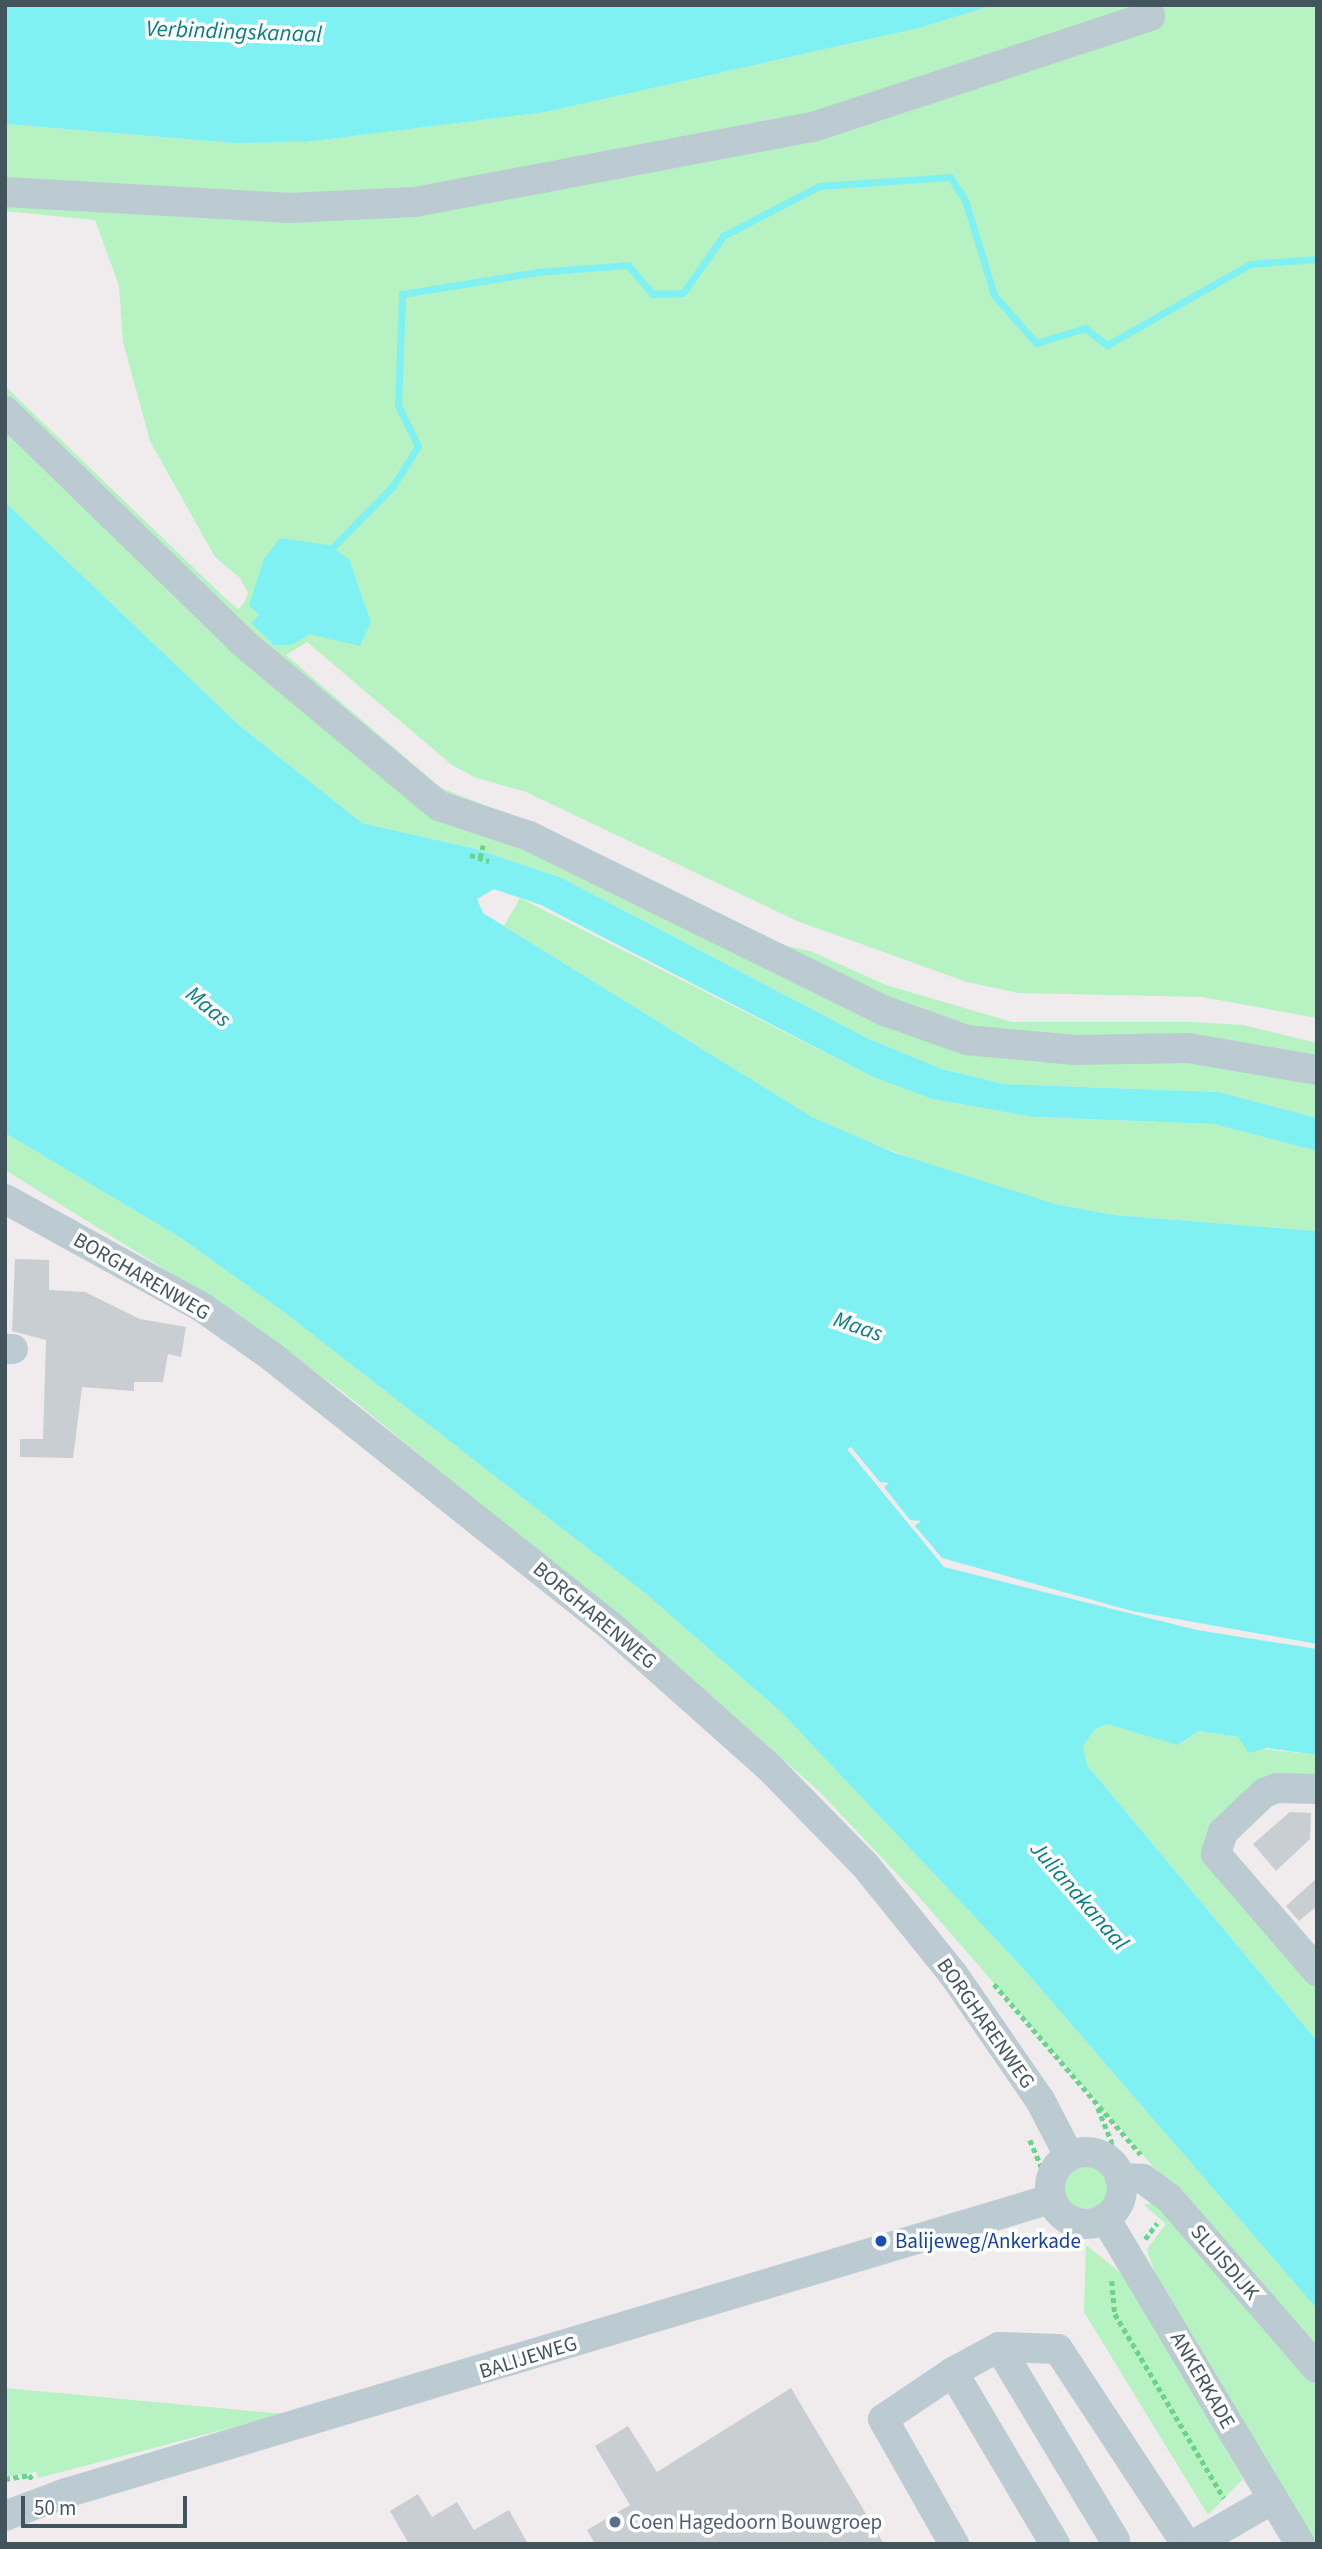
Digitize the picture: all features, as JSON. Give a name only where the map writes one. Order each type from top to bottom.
[{"type":"street","points":[[5,192],[288,208],[415,202],[813,127],[1150,16]]},
{"type":"street","points":[[5,411],[248,647],[439,806],[529,836],[885,1012],[967,1040],[1075,1050],[1188,1048],[1317,1070]]},
{"type":"street","name":"BORGHARENWEG","points":[[5,1199],[203,1308],[271,1356],[614,1629],[769,1768],[865,1865],[953,1974],[1040,2100],[1069,2156]]},
{"type":"street","points":[[1317,1789],[1277,1788],[1264,1793],[1223,1832],[1216,1854],[1317,1971]]},
{"type":"street","points":[[1090,2152],[1114,2169],[1120,2197],[1105,2218],[1074,2222],[1051,2191],[1069,2156],[1090,2152]]},
{"type":"street","name":"SLUISDIJK","points":[[1114,2169],[1143,2179],[1169,2198],[1317,2368]]},
{"type":"street","name":"BALIJEWEG","points":[[5,2516],[66,2493],[1051,2191]]},
{"type":"street","name":"ANKERKADE","points":[[1105,2218],[1300,2544]]},
{"type":"street","points":[[999,2347],[1115,2540]]},
{"type":"street","points":[[954,2544],[883,2419],[953,2372],[999,2347],[1058,2349],[1185,2544]]},
{"type":"street","points":[[953,2372],[1055,2544]]},
{"type":"street","points":[[1195,2544],[1273,2499]]},
{"type":"path","points":[[480,858],[483,846]]},
{"type":"path","points":[[470,855],[489,861]]},
{"type":"path","points":[[990,1980],[1141,2155]]},
{"type":"path","points":[[1097,2105],[1112,2142],[1114,2169]]},
{"type":"path","points":[[1028,2134],[1039,2168],[1051,2191]]},
{"type":"path","points":[[1111,2268],[1115,2314],[1236,2519]]},
{"type":"green space","points":[[994,5],[1317,5],[1317,1018],[1202,997],[1018,993],[967,982],[797,921],[526,792],[474,777],[452,765],[307,642],[286,655],[441,788],[552,832],[781,945],[810,951],[886,985],[1012,1022],[1193,1022],[1243,1025],[1317,1043],[1317,1118],[1219,1092],[1004,1084],[942,1069],[867,1038],[562,878],[476,849],[362,823],[240,726],[5,502],[5,386],[238,609],[248,593],[240,578],[215,557],[150,441],[123,342],[119,286],[95,220],[5,211],[5,124],[233,143],[306,142],[546,112],[919,28]]},
{"type":"green space","points":[[520,898],[873,1077],[932,1099],[1033,1117],[1214,1124],[1317,1151],[1317,1231],[1114,1215],[1055,1204],[948,1173],[867,1141],[812,1117],[504,926]]},
{"type":"green space","points":[[5,1133],[181,1238],[285,1313],[645,1593],[782,1713],[1021,1966],[1317,2309],[1317,2355],[919,1897],[820,1792],[672,1661],[343,1392],[232,1311],[5,1170]]},
{"type":"green space","points":[[1107,1724],[1181,1744],[1199,1731],[1238,1737],[1254,1748],[1317,1755],[1317,1784],[1214,1825],[1317,1981],[1317,2041],[1087,1765],[1082,1746],[1094,1730]]},
{"type":"green space","points":[[1085,2164],[1102,2171],[1109,2188],[1102,2205],[1085,2212],[1068,2205],[1061,2188],[1068,2171]]},
{"type":"green space","points":[[1151,2203],[1159,2206],[1317,2387],[1317,2544],[1311,2544],[1154,2271],[1147,2249],[1166,2224],[1144,2205]]},
{"type":"green space","points":[[1086,2245],[1128,2279],[1243,2479],[1208,2515],[1084,2312]]},
{"type":"green space","points":[[5,2388],[284,2414],[38,2478],[36,2472],[5,2477]]},
{"type":"water","name":"Verbindingskanaal","points":[[5,5],[994,5],[919,28],[546,112],[306,142],[233,143],[5,124]]},
{"type":"water","points":[[5,502],[240,726],[362,823],[476,849],[562,878],[867,1038],[942,1069],[1004,1084],[1219,1092],[1317,1118],[1317,1151],[1214,1124],[1033,1117],[932,1099],[873,1077],[541,905],[494,889],[477,899],[483,913],[812,1117],[895,1153],[1055,1204],[1114,1215],[1317,1231],[1317,1644],[1132,1611],[942,1558],[915,1526],[921,1521],[910,1520],[884,1487],[889,1483],[880,1482],[851,1447],[847,1449],[944,1567],[1197,1630],[1317,1649],[1317,1755],[1267,1748],[1249,1753],[1238,1737],[1199,1731],[1178,1745],[1107,1724],[1094,1730],[1083,1746],[1087,1765],[1317,2041],[1317,2309],[1021,1966],[782,1713],[645,1593],[285,1313],[181,1238],[5,1133]]},
{"type":"water","points":[[280,538],[328,545],[349,559],[371,622],[360,646],[309,634],[292,645],[274,645],[251,623],[259,615],[249,605],[264,559]]},
{"type":"building","points":[[15,1259],[49,1260],[49,1290],[85,1292],[140,1319],[186,1327],[181,1357],[168,1354],[163,1382],[134,1382],[134,1391],[82,1387],[73,1458],[20,1457],[20,1439],[43,1439],[46,1340],[12,1331]]},
{"type":"building","points":[[1290,1812],[1311,1813],[1310,1839],[1276,1871],[1253,1844]]},
{"type":"building","points":[[1317,1878],[1317,1906],[1299,1921],[1286,1906]]},
{"type":"building","points":[[791,2388],[884,2544],[595,2544],[587,2530],[630,2505],[595,2446],[628,2426],[657,2472]]},
{"type":"building","points":[[418,2494],[432,2517],[457,2502],[474,2530],[509,2510],[528,2544],[409,2544],[390,2511]]},
{"type":"waterway","points":[[332,548],[393,486],[418,446],[398,405],[402,294],[538,272],[628,265],[652,294],[683,293],[723,236],[819,186],[950,177],[965,200],[994,295],[1036,343],[1085,328],[1107,345],[1250,264],[1317,259]]},
{"type":"place","name":"Balijeweg/Ankerkade","points":[[881,2241]]},
{"type":"place","name":"Coen Hagedoorn Bouwgroep","points":[[615,2522]]},
{"type":"water label","name":"Maas","points":[[208,1007]]},
{"type":"water label","name":"Maas","points":[[858,1327]]},
{"type":"water label","name":"Julianakanaal","points":[[1079,1896]]}]
